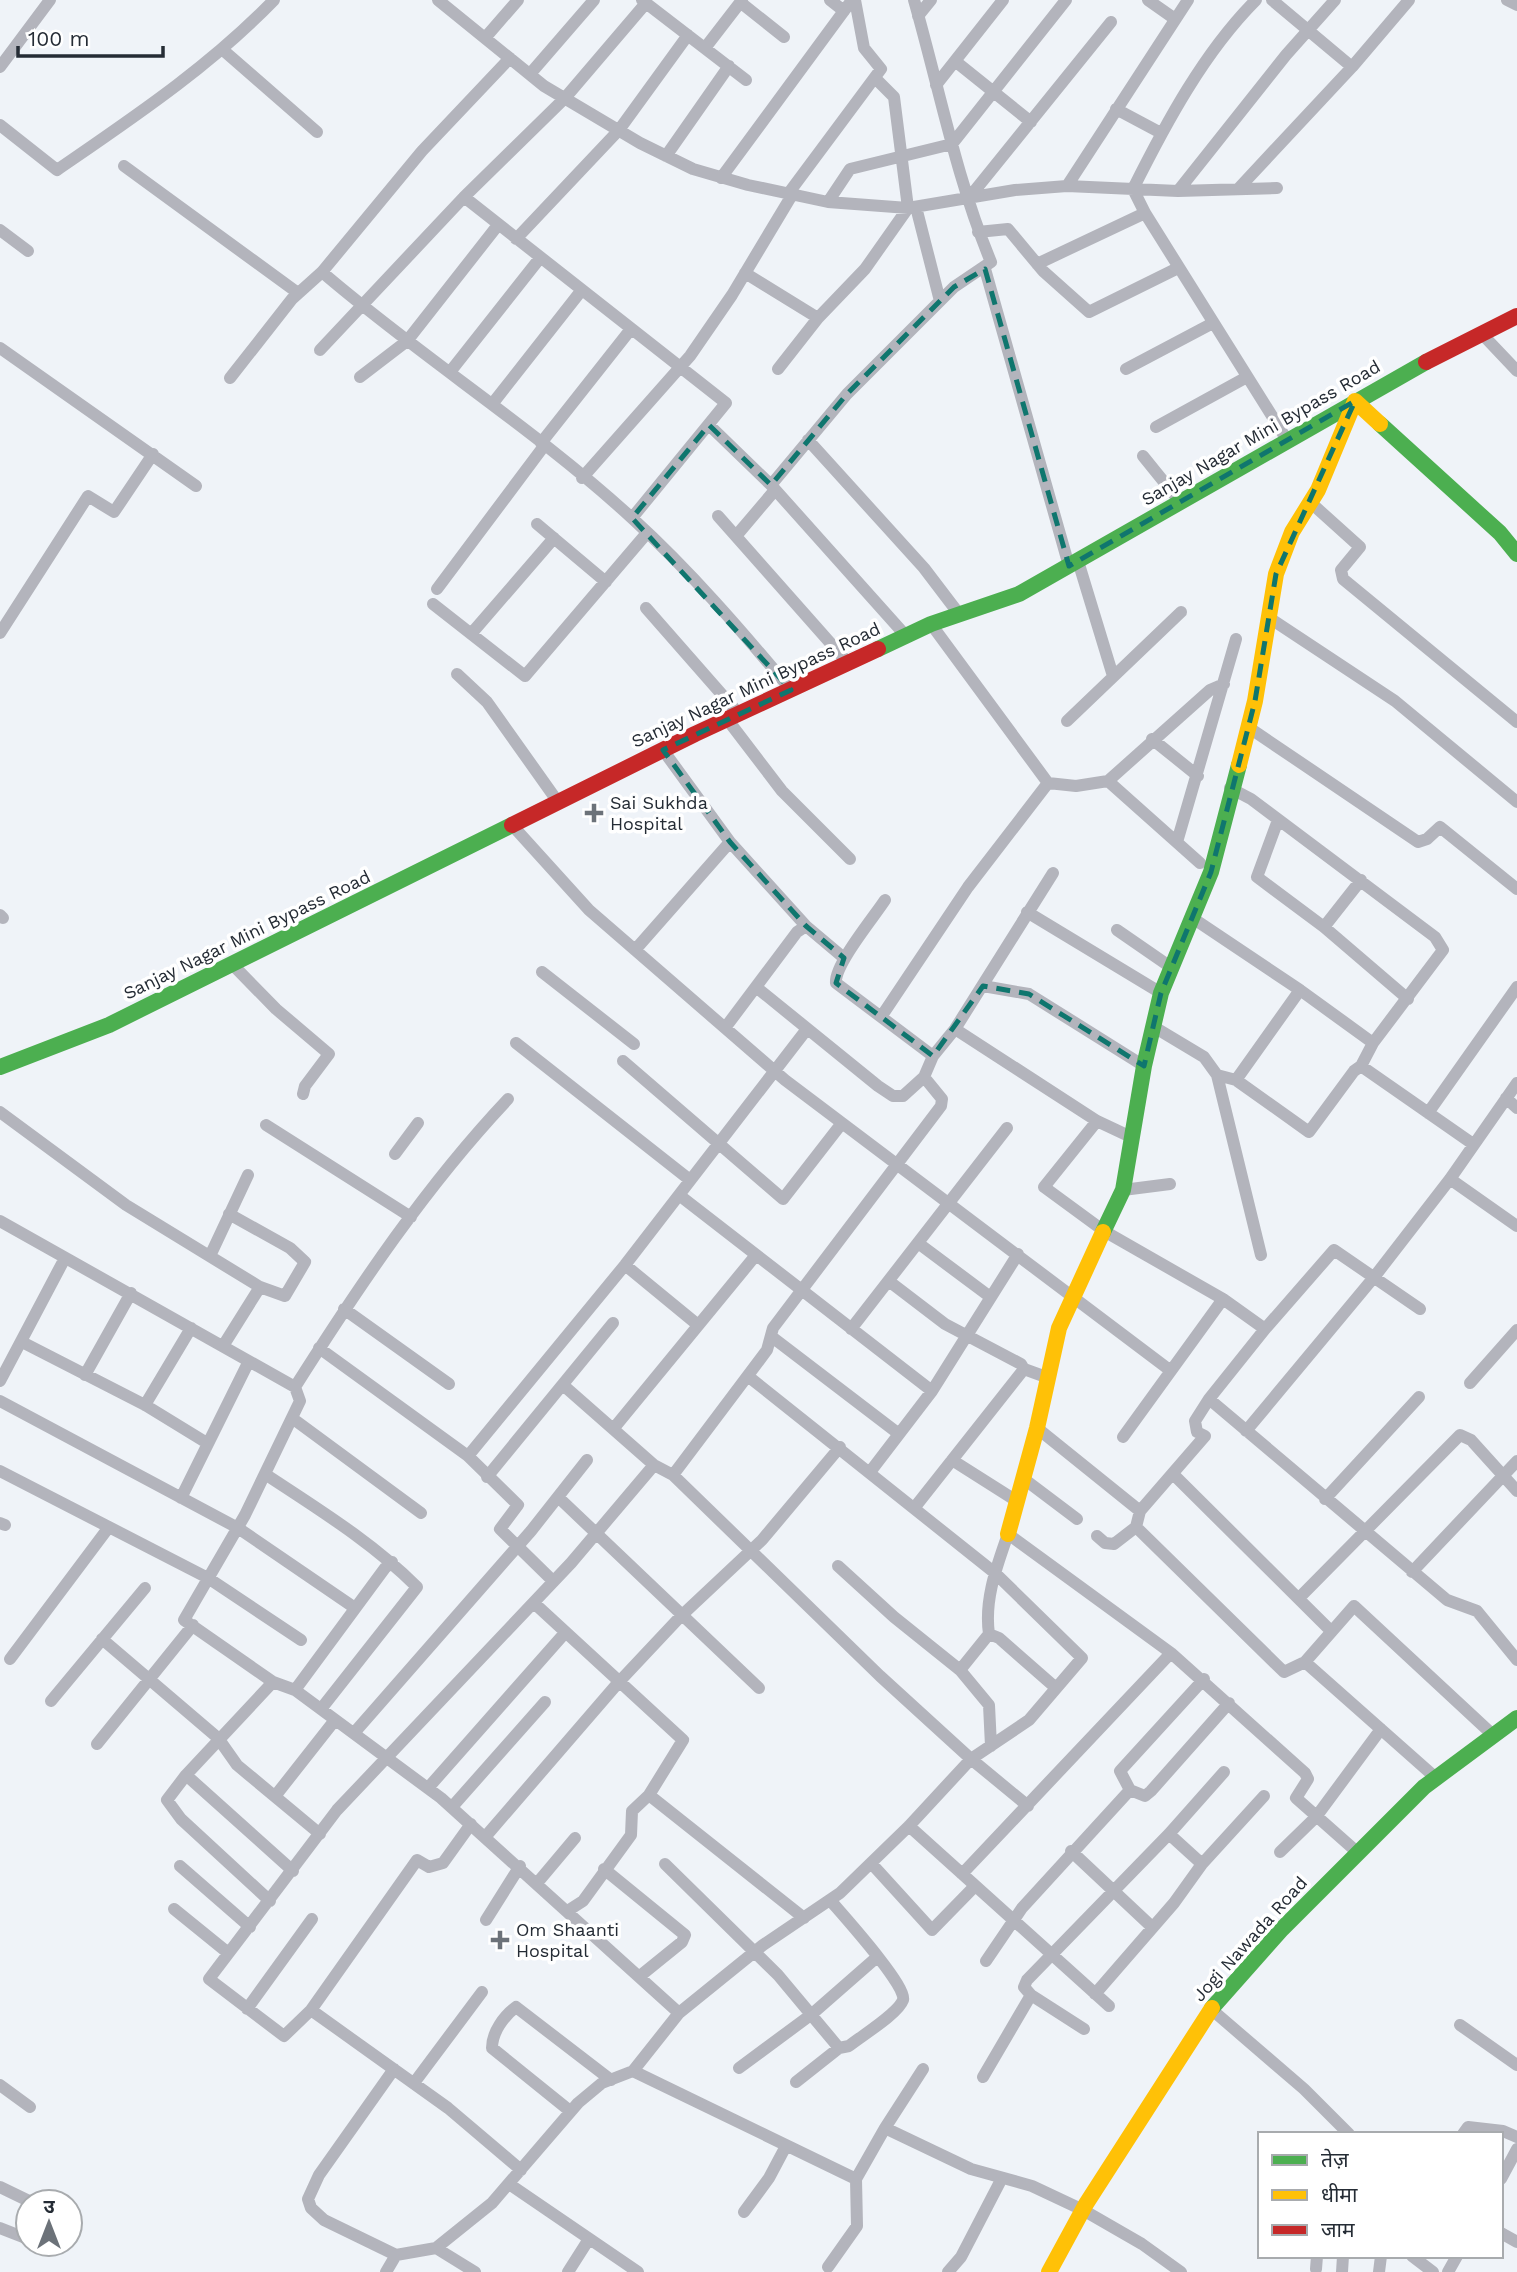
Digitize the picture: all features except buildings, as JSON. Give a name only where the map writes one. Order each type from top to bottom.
[{"type":"street","points":[[0,67],[50,0]]},
{"type":"street","points":[[0,125],[57,170],[165,96],[223,50],[274,0]]},
{"type":"street","points":[[438,0],[530,74],[619,131],[693,169],[790,194],[828,202],[912,208],[1015,190],[1067,186],[1178,191],[1277,188]]},
{"type":"street","points":[[485,38],[518,0]]},
{"type":"street","points":[[530,74],[594,0]]},
{"type":"street","points":[[830,0],[850,4]]},
{"type":"street","points":[[736,536],[808,440],[847,394],[954,287],[985,269],[991,262],[968,199],[914,0]]},
{"type":"street","points":[[918,16],[931,0]]},
{"type":"street","points":[[936,85],[1003,0]]},
{"type":"street","points":[[828,202],[850,169],[952,144],[1066,0]]},
{"type":"street","points":[[1148,0],[1175,19]]},
{"type":"street","points":[[1067,186],[1188,0]]},
{"type":"street","points":[[1133,189],[1161,133],[1232,24],[1256,0]]},
{"type":"street","points":[[1272,0],[1352,67]]},
{"type":"street","points":[[1178,191],[1335,0]]},
{"type":"street","points":[[1239,188],[1352,67],[1409,0]]},
{"type":"street","points":[[1507,0],[1517,5]]},
{"type":"street","points":[[705,48],[741,1],[784,37]]},
{"type":"street","points":[[320,350],[464,197],[565,98],[651,3],[746,80]]},
{"type":"street","points":[[582,478],[680,367],[745,273],[790,194],[881,69],[864,48],[850,4]]},
{"type":"street","points":[[721,177],[850,4]]},
{"type":"street","points":[[968,199],[1111,22]]},
{"type":"street","points":[[516,239],[619,131],[688,35]]},
{"type":"street","points":[[223,50],[317,132]]},
{"type":"street","points":[[230,378],[298,293],[321,272],[422,151],[510,58]]},
{"type":"street","points":[[955,61],[1031,122]]},
{"type":"street","points":[[666,156],[729,66]]},
{"type":"street","points":[[875,78],[894,97],[912,208],[940,301]]},
{"type":"street","points":[[1116,109],[1161,133]]},
{"type":"street","points":[[124,166],[298,293]]},
{"type":"street","points":[[1133,189],[1178,268],[1287,440]]},
{"type":"street","points":[[464,197],[726,403],[632,518]]},
{"type":"street","points":[[778,369],[818,318],[865,269],[912,208]]},
{"type":"street","points":[[1037,264],[1145,213]]},
{"type":"street","points":[[360,377],[407,341],[498,225]]},
{"type":"street","points":[[978,232],[1008,229],[1037,264],[1089,312],[1178,268]]},
{"type":"street","points":[[0,230],[28,251]]},
{"type":"street","points":[[450,372],[540,258]]},
{"type":"street","points":[[985,269],[1073,564],[1113,676]]},
{"type":"street","points":[[321,272],[407,341],[493,403],[632,518],[691,576],[791,690]]},
{"type":"street","points":[[745,273],[818,318]]},
{"type":"street","points":[[493,403],[581,291]]},
{"type":"street","name":"Sanjay Nagar Mini Bypass Road","points":[[0,1067],[109,1025],[663,750],[931,624],[1019,594],[1354,401],[1517,316]]},
{"type":"street","points":[[1126,369],[1213,323]]},
{"type":"street","points":[[437,589],[631,329]]},
{"type":"street","points":[[1482,334],[1517,371]]},
{"type":"street","points":[[0,348],[196,486]]},
{"type":"street","points":[[1156,427],[1247,377]]},
{"type":"street","points":[[960,1670],[989,1634],[986,1616],[995,1573],[1008,1534],[1014,1500],[1024,1479],[1059,1328],[1124,1190],[1144,1066],[1161,993],[1194,919],[1211,872],[1230,788],[1248,727],[1271,619],[1276,574],[1292,532],[1310,502],[1354,401],[1500,533],[1517,554]]},
{"type":"street","points":[[709,425],[773,487],[906,636]]},
{"type":"street","points":[[808,440],[924,568],[959,614]]},
{"type":"street","points":[[0,630],[88,496],[114,512],[153,454]]},
{"type":"street","points":[[1143,456],[1181,503]]},
{"type":"street","points":[[1310,502],[1360,547],[1341,570],[1343,579],[1517,722]]},
{"type":"street","points":[[718,516],[848,663]]},
{"type":"street","points":[[537,524],[606,582]]},
{"type":"street","points":[[433,604],[526,676],[647,533]]},
{"type":"street","points":[[471,634],[554,538]]},
{"type":"street","points":[[646,608],[733,716],[782,791],[850,859]]},
{"type":"street","points":[[1067,721],[1181,612]]},
{"type":"street","points":[[1271,619],[1395,701],[1517,802]]},
{"type":"street","points":[[931,624],[1048,783],[1076,786],[1108,781],[1152,738],[1210,690],[1224,684]]},
{"type":"street","points":[[1177,842],[1236,639]]},
{"type":"street","points":[[457,674],[487,702],[558,802]]},
{"type":"street","points":[[1248,727],[1418,842],[1427,839],[1440,827],[1517,888]]},
{"type":"street","points":[[1152,738],[1198,776]]},
{"type":"street","points":[[663,750],[730,842],[806,926],[844,958]]},
{"type":"street","points":[[1108,781],[1200,863]]},
{"type":"street","points":[[881,1017],[968,887],[1048,783]]},
{"type":"street","points":[[1217,1075],[1236,1080],[1309,1132],[1353,1071],[1361,1066],[1373,1043],[1443,950],[1435,937],[1361,880],[1230,788]]},
{"type":"street","points":[[1278,820],[1257,877],[1324,927],[1408,999]]},
{"type":"street","points":[[512,825],[589,910],[774,1070],[1171,1371]]},
{"type":"street","points":[[635,950],[730,842]]},
{"type":"street","points":[[756,987],[893,1096],[903,1096],[924,1077],[933,1056],[955,1029],[1054,873]]},
{"type":"street","points":[[1324,927],[1361,880]]},
{"type":"street","points":[[885,900],[844,958],[835,977],[836,983],[933,1056]]},
{"type":"street","points":[[1027,912],[1161,993]]},
{"type":"street","points":[[1194,919],[1373,1043]]},
{"type":"street","points":[[725,1028],[797,932],[806,926]]},
{"type":"street","points":[[1117,930],[1172,968]]},
{"type":"street","points":[[232,964],[276,1009],[329,1054],[305,1086],[303,1094]]},
{"type":"street","points":[[542,972],[634,1044]]},
{"type":"street","points":[[983,986],[1029,994],[1144,1066]]},
{"type":"street","points":[[1427,1113],[1517,987]]},
{"type":"street","points":[[1236,1080],[1300,990]]},
{"type":"street","points":[[1154,1027],[1204,1057],[1217,1075],[1261,1255]]},
{"type":"street","points":[[468,1456],[625,1265],[807,1029]]},
{"type":"street","points":[[955,1029],[1097,1121],[1131,1137]]},
{"type":"street","points":[[516,1042],[690,1180]]},
{"type":"street","points":[[623,1062],[663,1093],[718,1146],[783,1199],[842,1122]]},
{"type":"street","points":[[1361,1066],[1473,1144]]},
{"type":"street","points":[[673,1475],[749,1377],[772,1337],[773,1328],[941,1106],[942,1099],[924,1077]]},
{"type":"street","points":[[1246,1431],[1375,1276],[1450,1179],[1517,1083]]},
{"type":"street","points":[[1506,1098],[1517,1108]]},
{"type":"street","points":[[295,1387],[344,1309],[455,1156],[508,1099]]},
{"type":"street","points":[[0,1112],[125,1205],[260,1287],[285,1296],[305,1262],[290,1248],[229,1214]]},
{"type":"street","points":[[1097,1121],[1044,1187],[1104,1231],[1223,1299],[1265,1329]]},
{"type":"street","points":[[395,1154],[418,1123]]},
{"type":"street","points":[[266,1125],[411,1217]]},
{"type":"street","points":[[851,1329],[1007,1128]]},
{"type":"street","points":[[210,1256],[248,1175]]},
{"type":"street","points":[[1450,1179],[1517,1226]]},
{"type":"street","points":[[1124,1190],[1170,1184]]},
{"type":"street","points":[[678,1195],[932,1391]]},
{"type":"street","points":[[0,1221],[295,1387],[300,1401],[292,1418],[238,1528],[184,1620],[273,1682],[295,1690],[452,1807],[679,2012]]},
{"type":"street","points":[[918,1243],[989,1296]]},
{"type":"street","points":[[1097,1536],[1105,1543],[1114,1544],[1136,1527],[1140,1511],[1174,1475],[1205,1436],[1198,1432],[1195,1421],[1209,1399],[1334,1250],[1420,1309]]},
{"type":"street","points":[[870,1472],[932,1391],[989,1296],[1018,1254]]},
{"type":"street","points":[[614,1428],[755,1255]]},
{"type":"street","points":[[0,1381],[65,1258]]},
{"type":"street","points":[[625,1265],[698,1325]]},
{"type":"street","points":[[890,1282],[945,1324],[1021,1364],[1024,1369],[1046,1377]]},
{"type":"street","points":[[223,1346],[260,1287]]},
{"type":"street","points":[[85,1375],[131,1293]]},
{"type":"street","points":[[1123,1437],[1223,1299]]},
{"type":"street","points":[[344,1309],[449,1384]]},
{"type":"street","points":[[487,1477],[613,1323]]},
{"type":"street","points":[[145,1405],[191,1328]]},
{"type":"street","points":[[1470,1383],[1517,1330]]},
{"type":"street","points":[[772,1337],[899,1434]]},
{"type":"street","points":[[22,1342],[145,1405],[207,1443]]},
{"type":"street","points":[[319,1348],[468,1456],[518,1505],[500,1529],[552,1580]]},
{"type":"street","points":[[181,1498],[249,1361]]},
{"type":"street","points":[[915,1507],[1024,1369]]},
{"type":"street","points":[[394,2069],[319,2175],[308,2199],[311,2207],[324,2220],[396,2255],[436,2248],[492,2203],[570,2111],[602,2083],[633,2071],[679,2012],[753,1953],[830,1900],[909,1826],[971,1759],[1029,1720],[1082,1658],[995,1573],[749,1377]]},
{"type":"street","points":[[563,1385],[654,1465],[673,1475],[971,1759],[1028,1806]]},
{"type":"street","points":[[1325,1499],[1419,1397]]},
{"type":"street","points":[[1209,1399],[1447,1600],[1477,1611],[1517,1660]]},
{"type":"street","points":[[0,1401],[238,1528],[355,1608]]},
{"type":"street","points":[[292,1418],[421,1513]]},
{"type":"street","points":[[1037,1428],[1140,1511]]},
{"type":"street","points":[[1300,1597],[1460,1435],[1471,1440],[1517,1491]]},
{"type":"street","points":[[486,1836],[618,1683],[680,1617],[762,1540],[840,1447]]},
{"type":"street","points":[[354,1734],[587,1460]]},
{"type":"street","points":[[952,1460],[1014,1500]]},
{"type":"street","points":[[1412,1572],[1517,1461]]},
{"type":"street","points":[[471,1824],[443,1863],[429,1867],[417,1860],[312,2010],[289,2032],[281,2036],[209,1979],[227,1952],[250,1927],[320,1834],[387,1758],[534,1603],[552,1580],[571,1563],[654,1465]]},
{"type":"street","points":[[0,1471],[208,1578],[302,1640]]},
{"type":"street","points":[[265,1474],[392,1562],[416,1587],[321,1709]]},
{"type":"street","points":[[1174,1475],[1300,1597],[1331,1631]]},
{"type":"street","points":[[1024,1479],[1077,1520]]},
{"type":"street","points":[[558,1497],[597,1531],[680,1617],[759,1688]]},
{"type":"street","points":[[10,1659],[110,1527]]},
{"type":"street","points":[[1136,1527],[1284,1672],[1305,1662],[1354,1606],[1493,1735]]},
{"type":"street","points":[[1008,1534],[1204,1679],[1305,1773],[1308,1779],[1296,1798],[1357,1852]]},
{"type":"street","points":[[295,1690],[392,1562]]},
{"type":"street","points":[[838,1566],[894,1617],[960,1670],[989,1705],[991,1746]]},
{"type":"street","points":[[51,1701],[145,1588]]},
{"type":"street","points":[[534,1603],[564,1634],[683,1740],[649,1794],[632,1811],[631,1835],[583,1901],[569,1910]]},
{"type":"street","points":[[97,1744],[192,1625]]},
{"type":"street","points":[[428,1788],[564,1634]]},
{"type":"street","points":[[989,1634],[999,1638],[1056,1688]]},
{"type":"street","points":[[102,1639],[150,1677],[218,1738],[237,1765],[320,1834]]},
{"type":"street","points":[[962,1874],[1171,1653]]},
{"type":"street","points":[[1305,1662],[1436,1778]]},
{"type":"street","points":[[1204,1679],[1121,1771],[1130,1790],[1145,1796],[1151,1791],[1229,1703]]},
{"type":"street","points":[[270,1901],[167,1803],[169,1794],[218,1738],[273,1682]]},
{"type":"street","points":[[452,1807],[545,1702]]},
{"type":"street","name":"Jogi Nawada Road","points":[[1056,2269],[1083,2210],[1211,2009],[1282,1929],[1357,1852],[1436,1778],[1517,1719]]},
{"type":"street","points":[[276,1795],[335,1720]]},
{"type":"street","points":[[1280,1852],[1316,1816],[1381,1729]]},
{"type":"street","points":[[1084,2029],[1031,1995],[1024,1987],[1027,1980],[1169,1834],[1224,1772]]},
{"type":"street","points":[[186,1775],[293,1871]]},
{"type":"street","points":[[986,1961],[1014,1921],[1071,1851],[1130,1790]]},
{"type":"street","points":[[649,1794],[804,1918]]},
{"type":"street","points":[[1095,1994],[1202,1864],[1264,1796]]},
{"type":"street","points":[[909,1826],[1109,2007]]},
{"type":"street","points":[[1169,1834],[1202,1864]]},
{"type":"street","points":[[538,1882],[575,1838]]},
{"type":"street","points":[[1071,1851],[1152,1927]]},
{"type":"street","points":[[871,1863],[932,1930],[975,1886]]},
{"type":"street","points":[[665,1864],[706,1901],[753,1953],[778,1975],[839,2048]]},
{"type":"street","points":[[180,1866],[250,1927]]},
{"type":"street","points":[[486,1920],[520,1866]]},
{"type":"street","points":[[604,1869],[685,1936],[682,1942],[640,1976]]},
{"type":"street","points":[[796,2082],[839,2048],[849,2046],[895,2010],[903,2000],[903,1994],[887,1969],[830,1900]]},
{"type":"street","points":[[174,1909],[227,1952]]},
{"type":"street","points":[[247,2009],[312,1919]]},
{"type":"street","points":[[739,2068],[812,2014],[876,1958]]},
{"type":"street","points":[[414,2083],[482,1992]]},
{"type":"street","points":[[983,2077],[1031,1995]]},
{"type":"street","points":[[570,2111],[492,2048],[492,2036],[511,2010],[516,2007],[611,2080]]},
{"type":"street","points":[[1211,2009],[1304,2089],[1344,2132]]},
{"type":"street","points":[[312,2010],[414,2083],[521,2170]]},
{"type":"street","points":[[1460,2025],[1517,2065]]},
{"type":"street","points":[[828,2267],[857,2227],[856,2179],[923,2069]]},
{"type":"street","points":[[633,2071],[856,2179]]},
{"type":"street","points":[[0,2085],[30,2108]]},
{"type":"street","points":[[1464,2132],[1468,2127],[1503,2131],[1517,2137]]},
{"type":"street","points":[[885,2128],[971,2169],[1032,2186],[1083,2210],[1142,2244],[1181,2272]]},
{"type":"street","points":[[744,2211],[769,2178],[786,2146]]},
{"type":"street","points":[[1513,2166],[1517,2149]]},
{"type":"street","points":[[948,2272],[961,2257],[1002,2178]]},
{"type":"street","points":[[509,2184],[638,2272]]},
{"type":"street","points":[[568,2272],[590,2239]]},
{"type":"street","points":[[436,2248],[475,2272]]},
{"type":"street","points":[[386,2272],[396,2255]]},
{"type":"street","points":[[1415,2258],[1433,2272]]},
{"type":"highlighted area","points":[[985,269],[1069,566],[1355,401],[1276,574],[1255,701],[1211,872],[1161,993],[1144,1066],[1029,994],[983,986],[933,1056],[836,983],[844,958],[806,926],[730,842],[663,750],[791,690],[632,518],[709,425],[771,485],[847,394],[954,287]]},
{"type":"traffic: fast","points":[[878,649],[931,624],[1019,594],[1426,362]]},
{"type":"traffic: fast","points":[[1380,424],[1500,533],[1517,554]]},
{"type":"traffic: fast","points":[[1103,1232],[1123,1190],[1144,1066],[1161,993],[1211,872],[1239,765]]},
{"type":"traffic: fast","points":[[0,1067],[109,1025],[512,825]]},
{"type":"traffic: fast","points":[[1212,2008],[1282,1929],[1424,1787],[1517,1718]]},
{"type":"traffic: slow","points":[[1239,765],[1255,701],[1276,574],[1292,532],[1318,490],[1355,401],[1380,424]]},
{"type":"traffic: slow","points":[[1008,1534],[1037,1428],[1059,1328],[1103,1232]]},
{"type":"traffic: slow","points":[[1049,2272],[1086,2204],[1212,2008]]},
{"type":"traffic: jam","points":[[1426,362],[1517,316]]},
{"type":"traffic: jam","points":[[512,825],[695,734],[878,649]]},
{"type":"place","name":"Sai Sukhda Hospital","points":[[594,813]]},
{"type":"place","name":"Om Shaanti Hospital","points":[[500,1940]]}]
